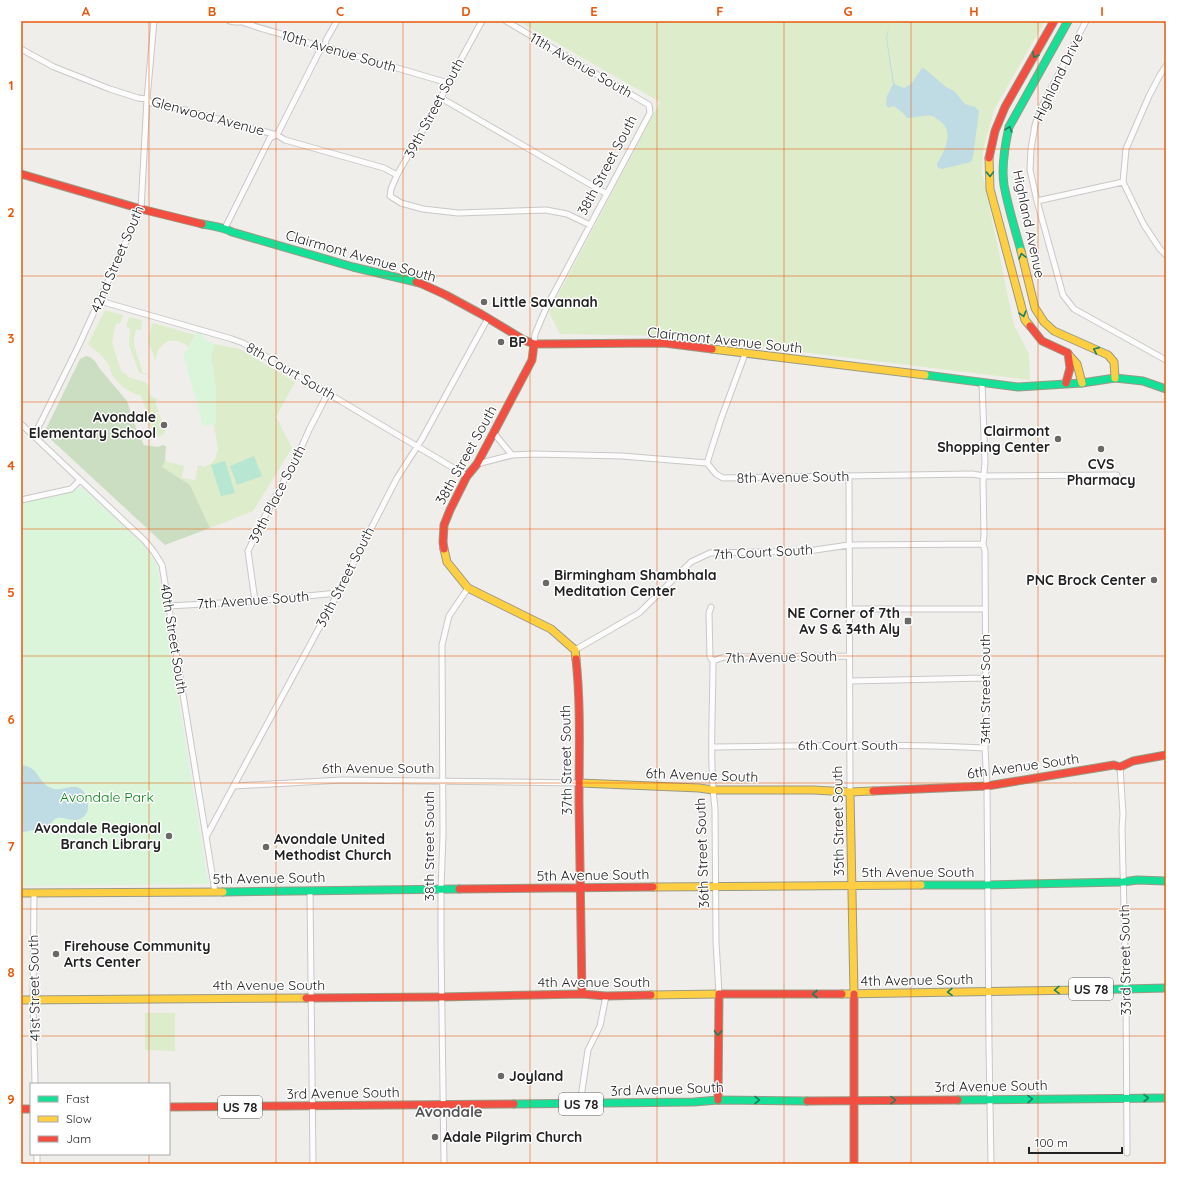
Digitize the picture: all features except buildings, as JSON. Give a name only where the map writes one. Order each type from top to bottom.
[{"type":"street","name":"42nd Street South","points":[[34,436],[78,347],[141,209],[154,21]]},
{"type":"street","name":"10th Avenue South","points":[[230,21],[243,21],[265,30],[321,48],[326,47],[448,83]]},
{"type":"street","points":[[225,228],[270,138],[277,134],[321,48],[325,46],[326,40],[337,21]]},
{"type":"street","name":"39th Street South","points":[[482,21],[398,175],[391,189],[390,196],[401,203],[423,209],[458,213],[546,210],[567,214],[590,225]]},
{"type":"street","name":"11th Avenue South","points":[[506,21],[649,105],[650,114]]},
{"type":"street","name":"Highland Avenue","points":[[1054,21],[1005,107],[995,131],[989,157],[990,189],[1025,320],[1042,341],[1068,353]]},
{"type":"street","name":"Highland Avenue","points":[[1068,21],[1009,127],[1003,163],[1004,184],[1035,308],[1044,322],[1054,331],[1108,355],[1114,362],[1115,378]]},
{"type":"street","name":"Highland Drive","points":[[1086,21],[1041,108],[1035,125],[1031,149],[1030,170],[1037,201],[1063,295],[1074,309],[1166,360]]},
{"type":"street","name":"Glenwood Avenue","points":[[21,49],[54,67],[110,89],[138,98],[148,99],[150,103],[159,103],[277,134],[285,140],[384,168],[398,175]]},
{"type":"street","points":[[1166,66],[1149,96],[1126,149],[1123,182],[1144,225],[1160,249],[1166,255]]},
{"type":"street","points":[[441,98],[607,194]]},
{"type":"street","name":"38th Street South","points":[[444,1164],[441,997],[441,889],[443,835],[442,645],[449,616],[468,588],[447,562],[443,542],[444,525],[467,476],[476,464],[532,360],[535,334],[547,306],[650,114]]},
{"type":"street","name":"Clairmont Avenue South","points":[[21,174],[141,209],[225,228],[232,232],[353,267],[422,284],[446,295],[524,340],[534,344],[664,343],[1018,387],[1082,383],[1115,378],[1143,381],[1166,389]]},
{"type":"street","points":[[1037,201],[1123,182]]},
{"type":"street","name":"8th Court South","points":[[100,300],[238,341],[417,445],[467,476]]},
{"type":"street","name":"39th Street South","points":[[206,837],[338,593],[390,492],[422,439],[488,318]]},
{"type":"street","points":[[1068,353],[1078,365],[1082,383]]},
{"type":"street","points":[[1066,384],[1070,374],[1068,353]]},
{"type":"street","points":[[476,464],[512,455],[622,456],[707,463],[721,419],[745,354]]},
{"type":"street","name":"34th Street South","points":[[982,383],[985,463],[983,544],[985,551],[986,724],[984,748],[987,786],[989,1045],[992,1164]]},
{"type":"street","name":"39th Place South","points":[[254,601],[248,551],[298,455],[328,393]]},
{"type":"street","name":"40th Street South","points":[[21,424],[145,541],[162,565],[215,892]]},
{"type":"street","points":[[493,432],[512,455]]},
{"type":"street","name":"8th Avenue South","points":[[707,463],[716,474],[724,478],[972,474],[984,476],[1117,475]]},
{"type":"street","name":"35th Street South","points":[[849,477],[849,656],[850,792],[853,885],[854,1164]]},
{"type":"street","points":[[21,500],[71,489],[80,480]]},
{"type":"street","name":"7th Court South","points":[[575,650],[639,613],[691,562],[710,553],[808,551],[849,545],[983,544]]},
{"type":"street","points":[[468,588],[551,629],[575,650]]},
{"type":"street","name":"7th Avenue South","points":[[169,606],[254,601],[338,593]]},
{"type":"street","name":"36th Street South","points":[[711,607],[709,614],[710,656],[714,660],[712,747],[715,809],[716,941],[719,994],[718,1100]]},
{"type":"street","points":[[849,609],[985,609]]},
{"type":"street","name":"37th Street South","points":[[575,650],[578,679],[582,994]]},
{"type":"street","name":"7th Avenue South","points":[[714,660],[724,657],[849,656]]},
{"type":"street","points":[[850,681],[985,678]]},
{"type":"street","name":"6th Court South","points":[[712,747],[939,745],[984,748]]},
{"type":"street","name":"6th Avenue South","points":[[234,786],[342,780],[580,783],[699,788],[713,790],[813,790],[850,792],[987,786],[1106,767],[1120,767],[1133,761],[1166,755]]},
{"type":"street","name":"33rd Street South","points":[[1120,767],[1126,989],[1127,1153]]},
{"type":"street","name":"5th Avenue South","points":[[21,893],[716,886],[987,885],[1124,882],[1137,880],[1166,881]]},
{"type":"street","points":[[310,890],[313,1164]]},
{"type":"street","name":"41st Street South","points":[[34,893],[33,1000],[36,1083]]},
{"type":"street","name":"4th Avenue South","points":[[21,1000],[441,997],[582,994],[606,996],[854,994],[1166,988]]},
{"type":"street","points":[[580,1104],[588,1050],[600,1026],[606,996]]},
{"type":"street","name":"3rd Avenue South","points":[[170,1108],[580,1104],[694,1102],[718,1100],[854,1101],[1166,1098]]},
{"type":"green space","points":[[518,21],[1045,21],[994,110],[983,150],[982,172],[1014,325],[1029,354],[1030,380],[669,336],[560,334],[549,312],[660,102]]},
{"type":"green space","points":[[105,310],[123,315],[120,324],[116,323],[112,343],[121,371],[128,377],[147,383],[151,397],[158,400],[155,402],[159,412],[148,416],[141,396],[129,391],[118,383],[107,362],[88,344]]},
{"type":"green space","points":[[129,317],[142,320],[141,330],[136,329],[134,345],[143,373],[148,374],[147,375],[139,373],[129,345],[130,329],[126,326]]},
{"type":"green space","points":[[153,323],[195,335],[188,347],[177,341],[166,342],[159,350],[156,362],[148,340]]},
{"type":"green space","points":[[197,332],[202,334],[205,340],[215,344],[211,356],[216,388],[216,424],[203,426],[183,354],[188,349]]},
{"type":"green space","points":[[215,344],[240,349],[295,382],[276,417],[292,448],[253,511],[210,528],[190,485],[162,467],[165,461],[184,466],[182,478],[195,480],[198,465],[204,467],[212,463],[215,459],[218,449],[212,413],[214,372],[211,356]]},
{"type":"green space","points":[[86,356],[95,361],[127,401],[137,431],[144,445],[158,447],[162,445],[166,446],[165,461],[162,467],[190,485],[210,528],[165,545],[44,433],[80,359]]},
{"type":"green space","points":[[159,414],[163,423],[166,423],[167,427],[164,434],[155,438],[149,435],[153,434],[148,418]]},
{"type":"green space","points":[[254,456],[262,476],[237,485],[230,466]]},
{"type":"green space","points":[[225,461],[235,493],[221,496],[211,465]]},
{"type":"green space","name":"Avondale Park","points":[[81,487],[144,545],[157,565],[207,877],[210,884],[21,886],[21,503]]},
{"type":"green space","points":[[145,1013],[175,1013],[175,1051],[145,1050]]},
{"type":"water","points":[[889,25],[887,38],[894,83],[896,85],[904,88],[911,84],[922,68],[946,87],[954,91],[965,104],[975,107],[979,111],[973,157],[971,162],[942,169],[937,167],[947,142],[947,131],[940,121],[932,116],[926,115],[907,118],[894,106],[888,108],[886,103],[887,96],[893,84],[886,38]]},
{"type":"water","points":[[21,765],[31,768],[45,784],[53,789],[77,787],[81,789],[88,801],[88,809],[86,814],[78,820],[62,818],[55,819],[51,824],[48,833],[30,830],[21,833]]},
{"type":"traffic: fast","points":[[1021,251],[1003,178],[1003,163],[1009,127],[1068,21]]},
{"type":"traffic: fast","points":[[202,224],[229,230],[353,267],[416,282]]},
{"type":"traffic: fast","points":[[925,375],[1018,387],[1082,383],[1115,378],[1143,381],[1166,389]]},
{"type":"traffic: fast","points":[[921,885],[1123,882],[1137,880],[1166,881]]},
{"type":"traffic: fast","points":[[223,892],[459,889]]},
{"type":"traffic: fast","points":[[1083,990],[1166,988]]},
{"type":"traffic: fast","points":[[958,1100],[1166,1098]]},
{"type":"traffic: fast","points":[[514,1104],[694,1102],[718,1100],[807,1101]]},
{"type":"traffic: slow","points":[[989,158],[990,189],[1025,320],[1030,326]]},
{"type":"traffic: slow","points":[[1021,251],[1035,308],[1044,322],[1054,331],[1108,355],[1114,362],[1115,378]]},
{"type":"traffic: slow","points":[[712,349],[925,375]]},
{"type":"traffic: slow","points":[[1068,354],[1077,364],[1082,383]]},
{"type":"traffic: slow","points":[[444,549],[447,562],[468,588],[551,629],[575,650],[576,659]]},
{"type":"traffic: slow","points":[[580,783],[699,788],[713,790],[873,791]]},
{"type":"traffic: slow","points":[[850,792],[854,994]]},
{"type":"traffic: slow","points":[[653,887],[921,885]]},
{"type":"traffic: slow","points":[[21,893],[223,892]]},
{"type":"traffic: slow","points":[[842,994],[1083,990]]},
{"type":"traffic: slow","points":[[651,995],[719,994]]},
{"type":"traffic: slow","points":[[21,1000],[306,998]]},
{"type":"traffic: jam","points":[[989,158],[995,131],[1005,107],[1054,21]]},
{"type":"traffic: jam","points":[[21,174],[141,209],[202,224]]},
{"type":"traffic: jam","points":[[416,282],[446,295],[524,340],[534,344],[664,343],[712,349]]},
{"type":"traffic: jam","points":[[1030,326],[1042,341],[1068,353],[1070,368],[1066,383]]},
{"type":"traffic: jam","points":[[444,549],[444,525],[450,510],[467,476],[477,464],[532,360],[534,344]]},
{"type":"traffic: jam","points":[[576,659],[579,713],[582,994]]},
{"type":"traffic: jam","points":[[873,791],[987,786],[1114,765],[1120,767],[1133,761],[1166,755]]},
{"type":"traffic: jam","points":[[459,889],[653,887]]},
{"type":"traffic: jam","points":[[306,998],[582,994],[606,996],[651,995]]},
{"type":"traffic: jam","points":[[718,1100],[719,994],[842,994]]},
{"type":"traffic: jam","points":[[854,994],[854,1164]]},
{"type":"traffic: jam","points":[[807,1101],[958,1100]]},
{"type":"traffic: jam","points":[[170,1107],[514,1104]]},
{"type":"traffic: jam","points":[[21,1109],[30,1109]]},
{"type":"place","name":"Little Savannah","points":[[484,302]]},
{"type":"place","name":"BP","points":[[501,342]]},
{"type":"place","name":"Avondale Elementary School","points":[[164,425]]},
{"type":"place","name":"Clairmont Shopping Center","points":[[1058,439]]},
{"type":"place","name":"CVS Pharmacy","points":[[1101,449]]},
{"type":"place","name":"PNC Brock Center","points":[[1154,580]]},
{"type":"place","name":"Birmingham Shambhala Meditation Center","points":[[546,583]]},
{"type":"place","name":"NE Corner of 7th Av S & 34th Aly","points":[[908,621]]},
{"type":"place","name":"Avondale Regional Branch Library","points":[[169,836]]},
{"type":"place","name":"Avondale United Methodist Church","points":[[266,847]]},
{"type":"place","name":"Firehouse Community Arts Center","points":[[56,954]]},
{"type":"place","name":"Joyland","points":[[501,1076]]},
{"type":"place","name":"Adale Pilgrim Church","points":[[435,1137]]},
{"type":"district","name":"Avondale","points":[[449,1112]]}]
